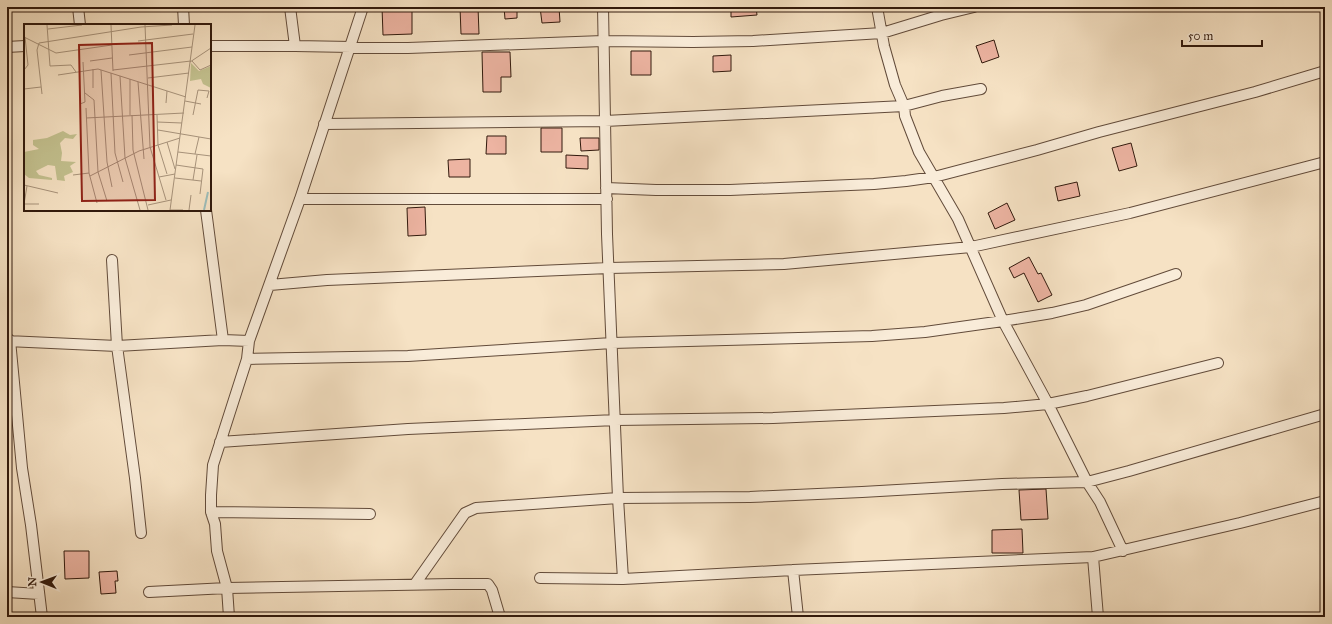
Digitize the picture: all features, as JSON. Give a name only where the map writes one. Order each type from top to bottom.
[{"type":"street","points":[[78,7],[80,24]]},
{"type":"street","points":[[183,7],[184,24]]},
{"type":"street","points":[[290,7],[295,46]]},
{"type":"street","points":[[230,617],[226,588],[218,551],[215,524],[211,512],[213,465],[247,359],[249,341],[300,199],[363,7]]},
{"type":"street","points":[[604,7],[603,41],[609,268],[618,498],[623,579]]},
{"type":"street","points":[[877,7],[893,78],[904,106],[905,116],[910,131],[919,152],[958,219],[1003,321],[1048,404],[1087,482],[1100,502],[1123,551]]},
{"type":"street","points":[[211,46],[350,46],[372,48],[408,48],[603,41],[753,41],[882,33],[940,15],[974,7]]},
{"type":"street","points":[[7,47],[24,46]]},
{"type":"street","points":[[300,199],[607,193],[656,190],[730,190],[906,182],[934,177],[1038,150],[1099,132],[1255,92],[1325,71]]},
{"type":"street","points":[[324,124],[605,121],[904,106],[942,96],[981,89]]},
{"type":"street","points":[[270,285],[327,280],[609,268],[784,264],[971,247],[1130,213],[1325,162]]},
{"type":"street","points":[[206,211],[224,340]]},
{"type":"street","points":[[112,260],[117,346],[141,533]]},
{"type":"street","points":[[247,359],[408,356],[612,343],[872,336],[925,332],[1003,321],[1086,305],[1176,274]]},
{"type":"street","points":[[42,617],[31,525],[22,468],[9,341],[117,346],[224,340],[249,341]]},
{"type":"street","points":[[220,442],[408,429],[616,420],[805,417],[1004,408],[1048,404],[1218,363]]},
{"type":"street","points":[[415,584],[465,513],[476,508],[618,498],[750,497],[1002,484],[1087,482],[1325,414]]},
{"type":"street","points":[[540,578],[623,579],[1093,557],[1240,523],[1325,501]]},
{"type":"street","points":[[211,512],[370,514]]},
{"type":"street","points":[[1093,557],[1098,617]]},
{"type":"street","points":[[793,570],[798,617]]},
{"type":"street","points":[[149,592],[226,588],[488,584],[492,590],[500,617]]},
{"type":"street","points":[[7,592],[39,594]]},
{"type":"building","points":[[382,7],[412,7],[412,34],[383,35]]},
{"type":"building","points":[[460,7],[478,7],[479,34],[461,34]]},
{"type":"building","points":[[504,7],[517,7],[517,18],[505,19]]},
{"type":"building","points":[[540,7],[559,7],[560,22],[542,23]]},
{"type":"building","points":[[731,7],[756,7],[757,15],[731,17]]},
{"type":"building","points":[[994,40],[999,57],[982,63],[976,46]]},
{"type":"building","points":[[631,51],[651,51],[651,75],[631,75]]},
{"type":"building","points":[[482,52],[510,52],[511,77],[501,77],[501,92],[483,92]]},
{"type":"building","points":[[731,55],[731,71],[713,72],[713,56]]},
{"type":"building","points":[[541,128],[562,128],[562,152],[541,152]]},
{"type":"building","points":[[487,136],[506,136],[506,154],[486,154]]},
{"type":"building","points":[[580,138],[599,138],[599,150],[581,151]]},
{"type":"building","points":[[1131,143],[1137,166],[1119,171],[1112,148]]},
{"type":"building","points":[[566,155],[588,156],[588,169],[566,168]]},
{"type":"building","points":[[470,159],[470,177],[449,177],[448,160]]},
{"type":"building","points":[[1077,182],[1080,196],[1058,201],[1055,187]]},
{"type":"building","points":[[1007,203],[1015,220],[995,229],[988,213]]},
{"type":"building","points":[[425,207],[426,235],[408,236],[407,208]]},
{"type":"building","points":[[1029,257],[1038,274],[1041,273],[1052,295],[1038,302],[1024,273],[1014,278],[1009,268]]},
{"type":"building","points":[[1046,489],[1048,519],[1021,520],[1019,490]]},
{"type":"building","points":[[1022,529],[1023,553],[992,553],[992,530]]},
{"type":"building","points":[[64,551],[89,551],[89,578],[65,579]]},
{"type":"building","points":[[117,571],[118,581],[115,581],[116,593],[101,594],[99,572]]}]
